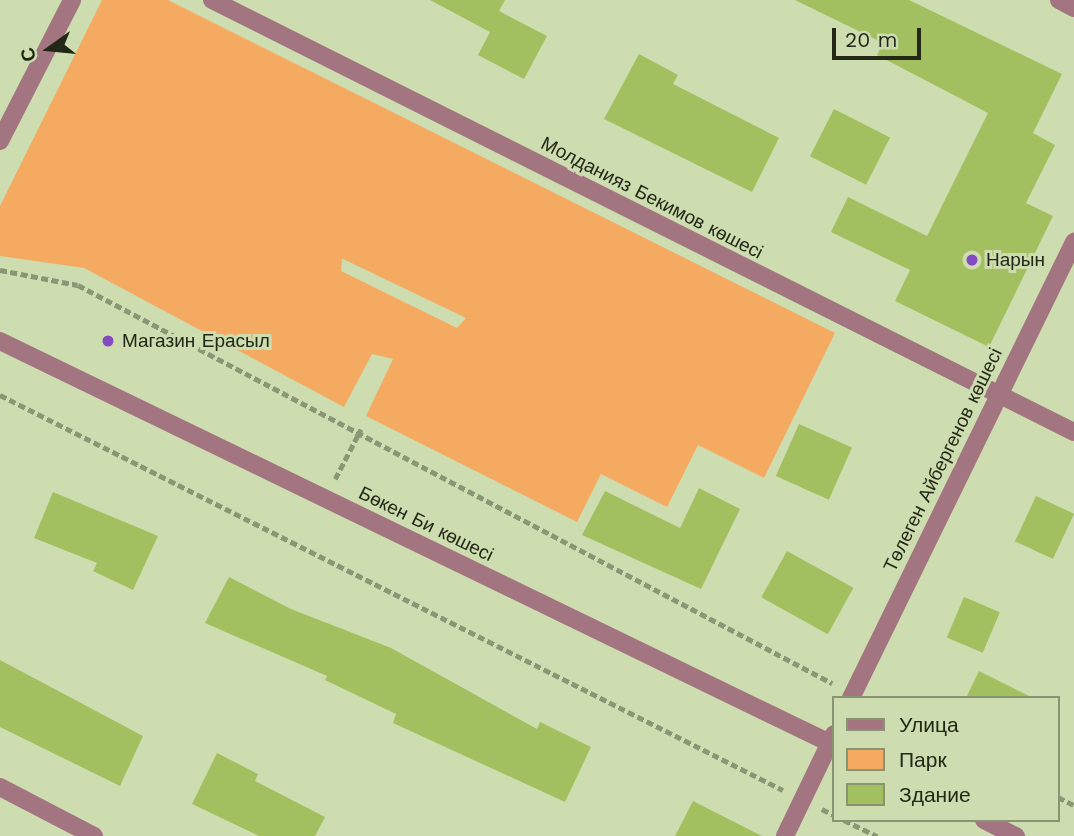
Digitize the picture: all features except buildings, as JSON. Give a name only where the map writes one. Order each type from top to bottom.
[{"type":"street","points":[[0,141],[72,0]]},
{"type":"street","name":"Молданияз Бекимов көшесі","points":[[212,0],[1074,432]]},
{"type":"street","points":[[1059,0],[1074,8]]},
{"type":"street","name":"Төлеген Айбергенов көшесі","points":[[852,696],[1074,242]]},
{"type":"street","name":"Бөкен Би көшесі","points":[[0,341],[832,741]]},
{"type":"street","points":[[785,836],[832,743]]},
{"type":"street","points":[[0,787],[94,836]]},
{"type":"street","points":[[988,822],[1016,836]]},
{"type":"path","points":[[0,271],[78,285],[361,429],[852,696]]},
{"type":"path","points":[[0,396],[832,814]]},
{"type":"path","points":[[324,498],[361,429]]},
{"type":"path","points":[[848,822],[877,836]]},
{"type":"green space","points":[[102,0],[168,0],[835,333],[764,478],[698,445],[667,507],[601,474],[577,522],[366,416],[393,359],[372,354],[344,407],[84,268],[0,256],[0,206]],"holes":[[[342,259],[466,318],[457,328],[341,271]]]},
{"type":"place","name":"Нарын","points":[[972,260]]},
{"type":"place","name":"Магазин Ерасыл","points":[[108,341]]}]
